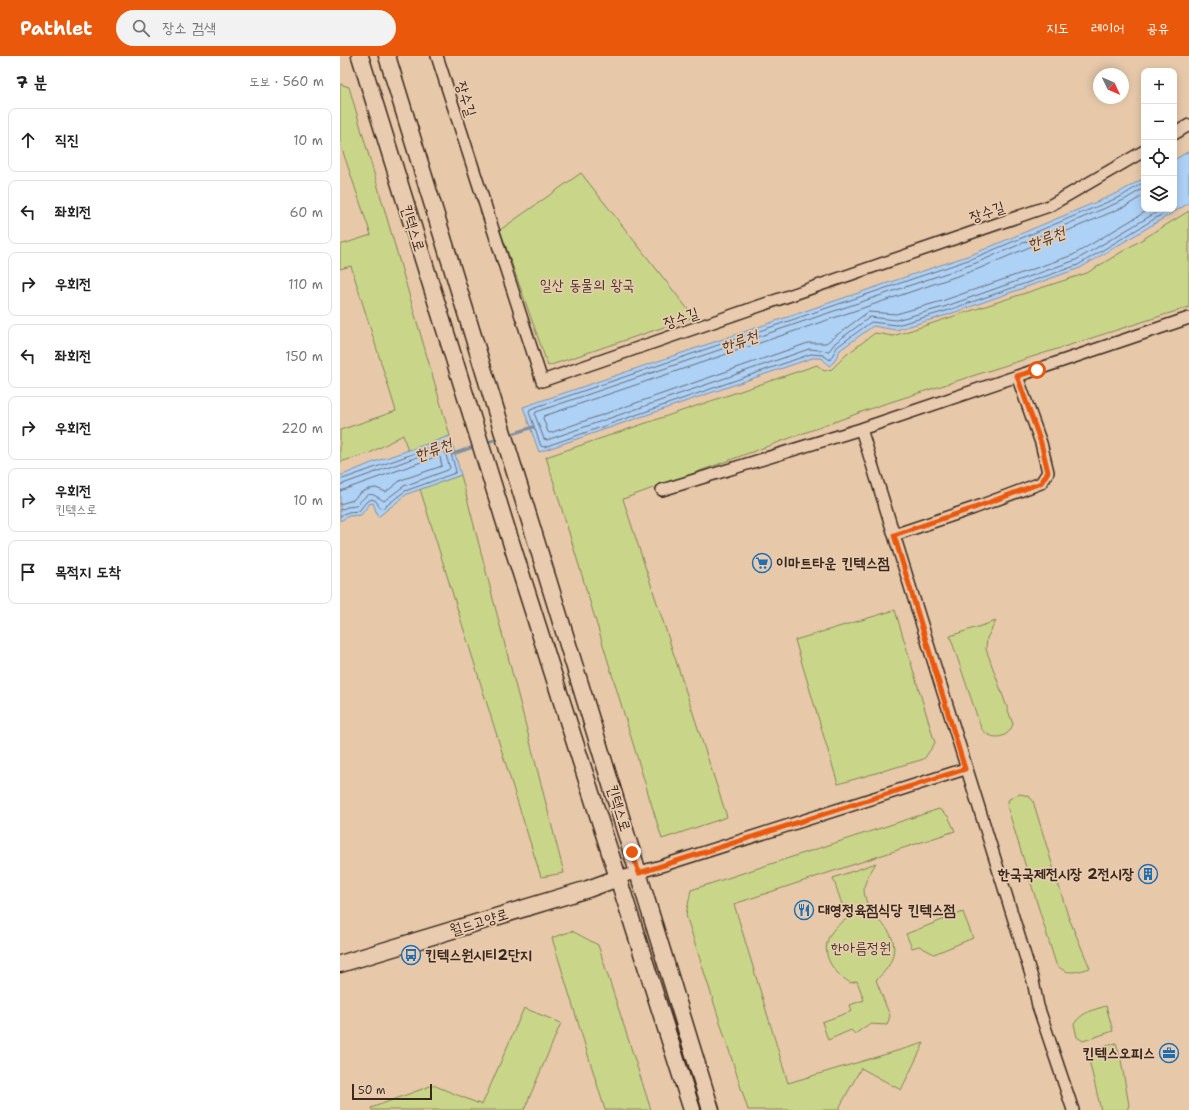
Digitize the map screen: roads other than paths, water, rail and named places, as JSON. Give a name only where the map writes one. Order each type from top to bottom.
[{"type":"main road","name":"킨텍스로","points":[[387,56],[711,1110]]},
{"type":"main road","name":"킨텍스로","points":[[360,58],[504,520],[692,1110]]},
{"type":"main road","name":"월드고양로","points":[[340,964],[588,889],[618,878]]},
{"type":"street","name":"장수길","points":[[437,56],[542,381],[1049,206],[1141,153]]},
{"type":"street","points":[[1177,132],[1189,125]]},
{"type":"street","points":[[662,490],[861,429],[1189,318]]},
{"type":"street","points":[[894,535],[974,508],[1041,483],[1048,472],[1041,443],[1017,376]]},
{"type":"street","points":[[861,429],[965,769],[1030,974],[1038,1006],[1073,1110]]},
{"type":"street","points":[[618,878],[639,873],[965,769]]},
{"type":"water","points":[[1189,151],[1189,203],[1177,210],[1177,176],[1177,158]]},
{"type":"water","points":[[1141,180],[1141,212],[1174,212],[1080,268],[947,315],[896,330],[873,326],[840,350],[834,362],[829,366],[822,358],[812,358],[539,452],[523,407],[973,254],[1120,192]]},
{"type":"water","points":[[450,436],[461,475],[407,494],[378,517],[373,503],[369,504],[361,515],[349,516],[340,521],[340,476],[374,462]]},
{"type":"waterway","name":"한류천","points":[[509,435],[533,427]]},
{"type":"waterway","name":"한류천","points":[[485,443],[500,438]]},
{"type":"waterway","name":"한류천","points":[[453,454],[476,446]]},
{"type":"place","name":"이마트타운 킨텍스점","points":[[762,563]]},
{"type":"place","name":"한국국제전시장 2전시장","points":[[1148,874]]},
{"type":"place","name":"대영정육점식당 킨텍스점","points":[[804,910]]},
{"type":"place","name":"킨텍스원시티2단지","points":[[411,955]]},
{"type":"place","name":"킨텍스오피스","points":[[1169,1053]]},
{"type":"park label","name":"일산 동물의 왕국","points":[[587,285]]},
{"type":"park label","name":"한아름정원","points":[[861,948]]}]
